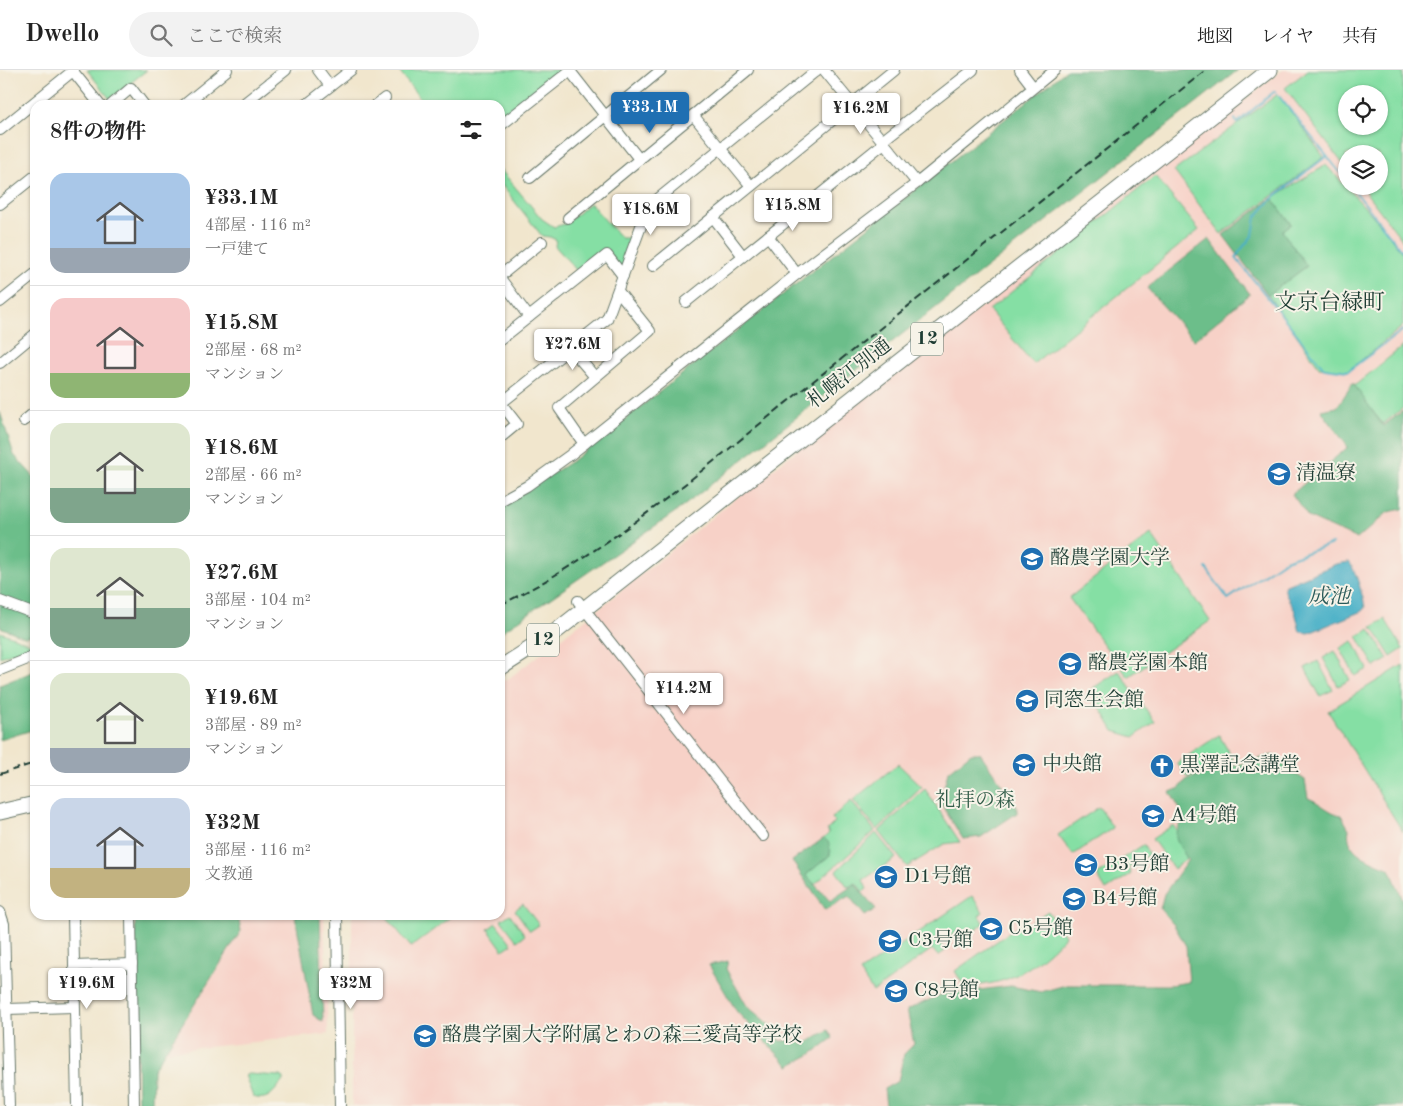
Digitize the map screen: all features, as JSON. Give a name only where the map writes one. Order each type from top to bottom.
[{"type":"highway","name":"札幌江別通","points":[[505,665],[550,636],[581,605],[1253,70]]},
{"type":"highway","name":"札幌江別通","points":[[505,654],[581,605],[1270,70]]},
{"type":"highway","points":[[0,812],[30,805]]},
{"type":"street","points":[[36,100],[73,70],[96,100]]},
{"type":"street","points":[[248,100],[286,70]]},
{"type":"street","points":[[318,70],[330,86]]},
{"type":"street","points":[[312,100],[351,70]]},
{"type":"street","points":[[505,122],[570,70],[604,116],[640,159]]},
{"type":"street","points":[[530,178],[661,70]]},
{"type":"street","points":[[568,218],[748,70]]},
{"type":"street","points":[[505,399],[608,319],[648,207],[816,70]]},
{"type":"street","points":[[824,70],[918,183]]},
{"type":"street","points":[[653,266],[894,70]]},
{"type":"street","points":[[686,302],[973,70]]},
{"type":"street","points":[[1020,70],[1034,87]]},
{"type":"street","points":[[505,499],[527,486],[584,444],[797,274],[918,183],[1055,70]]},
{"type":"street","points":[[190,100],[225,71]]},
{"type":"street","points":[[117,100],[131,88],[140,100]]},
{"type":"street","points":[[0,130],[30,105]]},
{"type":"street","points":[[693,115],[750,186]]},
{"type":"street","points":[[0,204],[30,180]]},
{"type":"street","points":[[713,217],[742,256]]},
{"type":"street","points":[[768,236],[797,274]]},
{"type":"street","points":[[505,273],[542,242]]},
{"type":"street","points":[[505,336],[607,255],[623,276]]},
{"type":"street","points":[[0,301],[30,280]]},
{"type":"street","points":[[505,284],[529,317]]},
{"type":"street","points":[[584,444],[559,408],[650,331],[618,291]]},
{"type":"street","points":[[0,363],[30,338]]},
{"type":"street","points":[[570,348],[595,377]]},
{"type":"street","points":[[505,409],[517,424],[505,434]]},
{"type":"street","points":[[24,421],[30,416]]},
{"type":"street","points":[[0,601],[30,612]]},
{"type":"street","points":[[581,605],[763,836]]},
{"type":"street","points":[[0,670],[30,658]]},
{"type":"street","points":[[0,912],[4,924],[2,941],[7,1009],[9,1106]]},
{"type":"street","points":[[73,920],[77,1106]]},
{"type":"street","points":[[131,920],[134,1106]]},
{"type":"street","points":[[336,920],[340,1106]]},
{"type":"street","points":[[74,966],[132,964]]},
{"type":"street","points":[[7,1009],[74,1007]]},
{"type":"shaded area","name":"酪農学園大学","points":[[1283,70],[1403,70],[1403,985],[951,1106],[352,1106],[352,920],[505,920],[505,680]]},
{"type":"shaded area","points":[[133,920],[324,920],[328,1034],[133,1055]]},
{"type":"green space","points":[[87,70],[147,70],[110,99]]},
{"type":"green space","points":[[398,70],[563,70],[505,117],[505,100],[421,100]]},
{"type":"green space","points":[[1067,70],[1238,70],[681,508],[505,630],[505,504],[572,461]]},
{"type":"green space","points":[[1308,70],[1403,70],[1403,241],[1368,195],[1388,195],[1388,145],[1338,145],[1338,158],[1285,88]]},
{"type":"green space","points":[[1278,94],[1324,157],[1221,234],[1174,171]]},
{"type":"green space","points":[[1326,165],[1338,178],[1338,195],[1354,195],[1384,228],[1403,254],[1403,326],[1348,371],[1319,367],[1268,295],[1307,266],[1282,231],[1291,224],[1272,198]]},
{"type":"green space","points":[[505,175],[542,219],[554,227],[565,224],[590,203],[621,238],[634,238],[623,267],[620,267],[607,251],[578,272],[555,246],[556,240],[542,236],[505,189]]},
{"type":"green space","points":[[1155,176],[1199,230],[1033,364],[989,310]]},
{"type":"green space","points":[[1272,198],[1291,224],[1282,231],[1307,266],[1268,295],[1223,235]]},
{"type":"green space","points":[[1209,239],[1250,294],[1194,340],[1147,288]]},
{"type":"green space","points":[[1403,346],[1403,408],[1383,424],[1353,387]]},
{"type":"green space","points":[[1353,383],[1383,426],[1403,411],[1403,509],[1388,512],[1357,539],[1308,517],[1292,494],[1348,447],[1321,410],[1337,407]]},
{"type":"green space","points":[[0,412],[14,455],[30,473],[30,636],[25,637],[0,627]]},
{"type":"green space","points":[[1151,534],[1210,621],[1128,677],[1069,598]]},
{"type":"green space","points":[[1385,619],[1403,649],[1391,657],[1372,627]]},
{"type":"green space","points":[[1370,629],[1388,659],[1375,667],[1357,636]]},
{"type":"green space","points":[[0,632],[30,643],[30,647],[0,657]]},
{"type":"green space","points":[[1353,641],[1368,669],[1355,676],[1340,648]]},
{"type":"green space","points":[[1335,651],[1350,680],[1338,686],[1323,658]]},
{"type":"green space","points":[[1318,661],[1333,690],[1320,696],[1305,668]]},
{"type":"green space","points":[[1403,665],[1403,832],[1328,711]]},
{"type":"green space","points":[[1119,671],[1155,722],[1134,737],[1114,731],[1100,707],[1093,688]]},
{"type":"green space","points":[[30,673],[30,731],[0,740],[0,685]]},
{"type":"green space","points":[[1219,735],[1233,759],[1212,771],[1187,777],[1177,763]]},
{"type":"green space","name":"礼拝の森","points":[[971,753],[980,753],[1017,807],[1017,813],[981,837],[963,839],[940,802],[948,772]]},
{"type":"green space","points":[[1273,755],[1288,769],[1305,780],[1308,798],[1341,815],[1349,829],[1351,844],[1355,850],[1368,859],[1390,869],[1403,900],[1403,1106],[886,1106],[884,1089],[898,1081],[904,1054],[914,1044],[907,1010],[940,995],[1011,986],[1041,992],[1066,985],[1170,985],[1189,982],[1186,946],[1174,925],[1160,909],[1164,894],[1188,860],[1176,839],[1177,830],[1184,816],[1170,792],[1180,788],[1187,779]]},
{"type":"green space","points":[[898,764],[922,787],[877,830],[853,800]]},
{"type":"green space","points":[[925,789],[960,842],[944,844],[907,867],[879,831]]},
{"type":"green space","points":[[851,801],[875,831],[814,885],[806,875],[830,855],[829,843],[824,838],[829,833],[827,830],[835,822],[832,818]]},
{"type":"green space","points":[[1099,807],[1113,828],[1073,855],[1058,835]]},
{"type":"green space","points":[[1173,825],[1188,848],[1185,860],[1174,869],[1152,839]]},
{"type":"green space","points":[[876,833],[896,858],[863,880],[867,889],[863,892],[856,883],[848,887],[836,871]]},
{"type":"green space","points":[[824,838],[829,843],[830,855],[806,875],[830,901],[855,884],[876,909],[865,916],[849,896],[825,910],[792,861]]},
{"type":"green space","points":[[1143,845],[1149,854],[1128,868],[1131,874],[1106,890],[1097,875]]},
{"type":"green space","points":[[972,896],[983,912],[979,916],[984,924],[967,936],[961,929],[940,943],[945,951],[938,956],[932,949],[873,992],[860,972]]},
{"type":"green space","points":[[523,904],[539,925],[530,931],[515,910]]},
{"type":"green space","points":[[1048,911],[1065,935],[1051,950],[1030,967],[1007,979],[995,983],[964,986],[955,971],[1021,924],[1025,926]]},
{"type":"green space","points":[[510,914],[525,935],[517,941],[501,920],[505,920],[505,917]]},
{"type":"green space","points":[[135,920],[239,920],[241,931],[153,1070],[152,1106],[138,1106]]},
{"type":"green space","points":[[296,920],[320,920],[323,1022],[313,1015]]},
{"type":"green space","points":[[389,920],[446,920],[411,947]]},
{"type":"green space","points":[[496,923],[512,944],[503,950],[488,929]]},
{"type":"green space","points":[[728,961],[726,969],[747,1006],[778,1032],[780,1041],[798,1040],[803,1045],[828,1030],[833,1038],[810,1055],[789,1066],[737,1012],[709,965]]},
{"type":"green space","points":[[245,1075],[280,1076],[283,1078],[283,1081],[267,1097],[253,1097]]},
{"type":"water","name":"成池","points":[[1349,562],[1361,591],[1365,608],[1362,611],[1309,633],[1300,632],[1295,611],[1286,595],[1284,586],[1336,564]]},
{"type":"waterway","points":[[1235,119],[1237,123],[1275,91],[1338,170]]},
{"type":"waterway","points":[[1327,156],[1275,196],[1256,217],[1253,235],[1236,258],[1324,368],[1348,371],[1403,330]]},
{"type":"waterway","points":[[1358,195],[1403,252]]},
{"type":"waterway","points":[[1206,568],[1228,599],[1285,560],[1332,544]]},
{"type":"railway","points":[[505,602],[579,560],[654,508],[1206,70]]},
{"type":"railway","points":[[0,774],[30,765]]},
{"type":"place","name":"清温寮","points":[[1279,474]]},
{"type":"place","name":"酪農学園大学","points":[[1032,559]]},
{"type":"place","name":"酪農学園本館","points":[[1070,664]]},
{"type":"place","name":"同窓生会館","points":[[1027,701]]},
{"type":"place","name":"中央館","points":[[1024,765]]},
{"type":"place","name":"黒澤記念講堂","points":[[1162,766]]},
{"type":"place","name":"A4号館","points":[[1153,816]]},
{"type":"place","name":"B3号館","points":[[1086,865]]},
{"type":"place","name":"D1号館","points":[[886,877]]},
{"type":"place","name":"B4号館","points":[[1074,899]]},
{"type":"place","name":"C5号館","points":[[991,929]]},
{"type":"place","name":"C3号館","points":[[890,941]]},
{"type":"place","name":"C8号館","points":[[896,991]]},
{"type":"place","name":"酪農学園大学附属とわの森三愛高等学校","points":[[425,1036]]},
{"type":"district","name":"文京台緑町","points":[[1330,303]]}]
